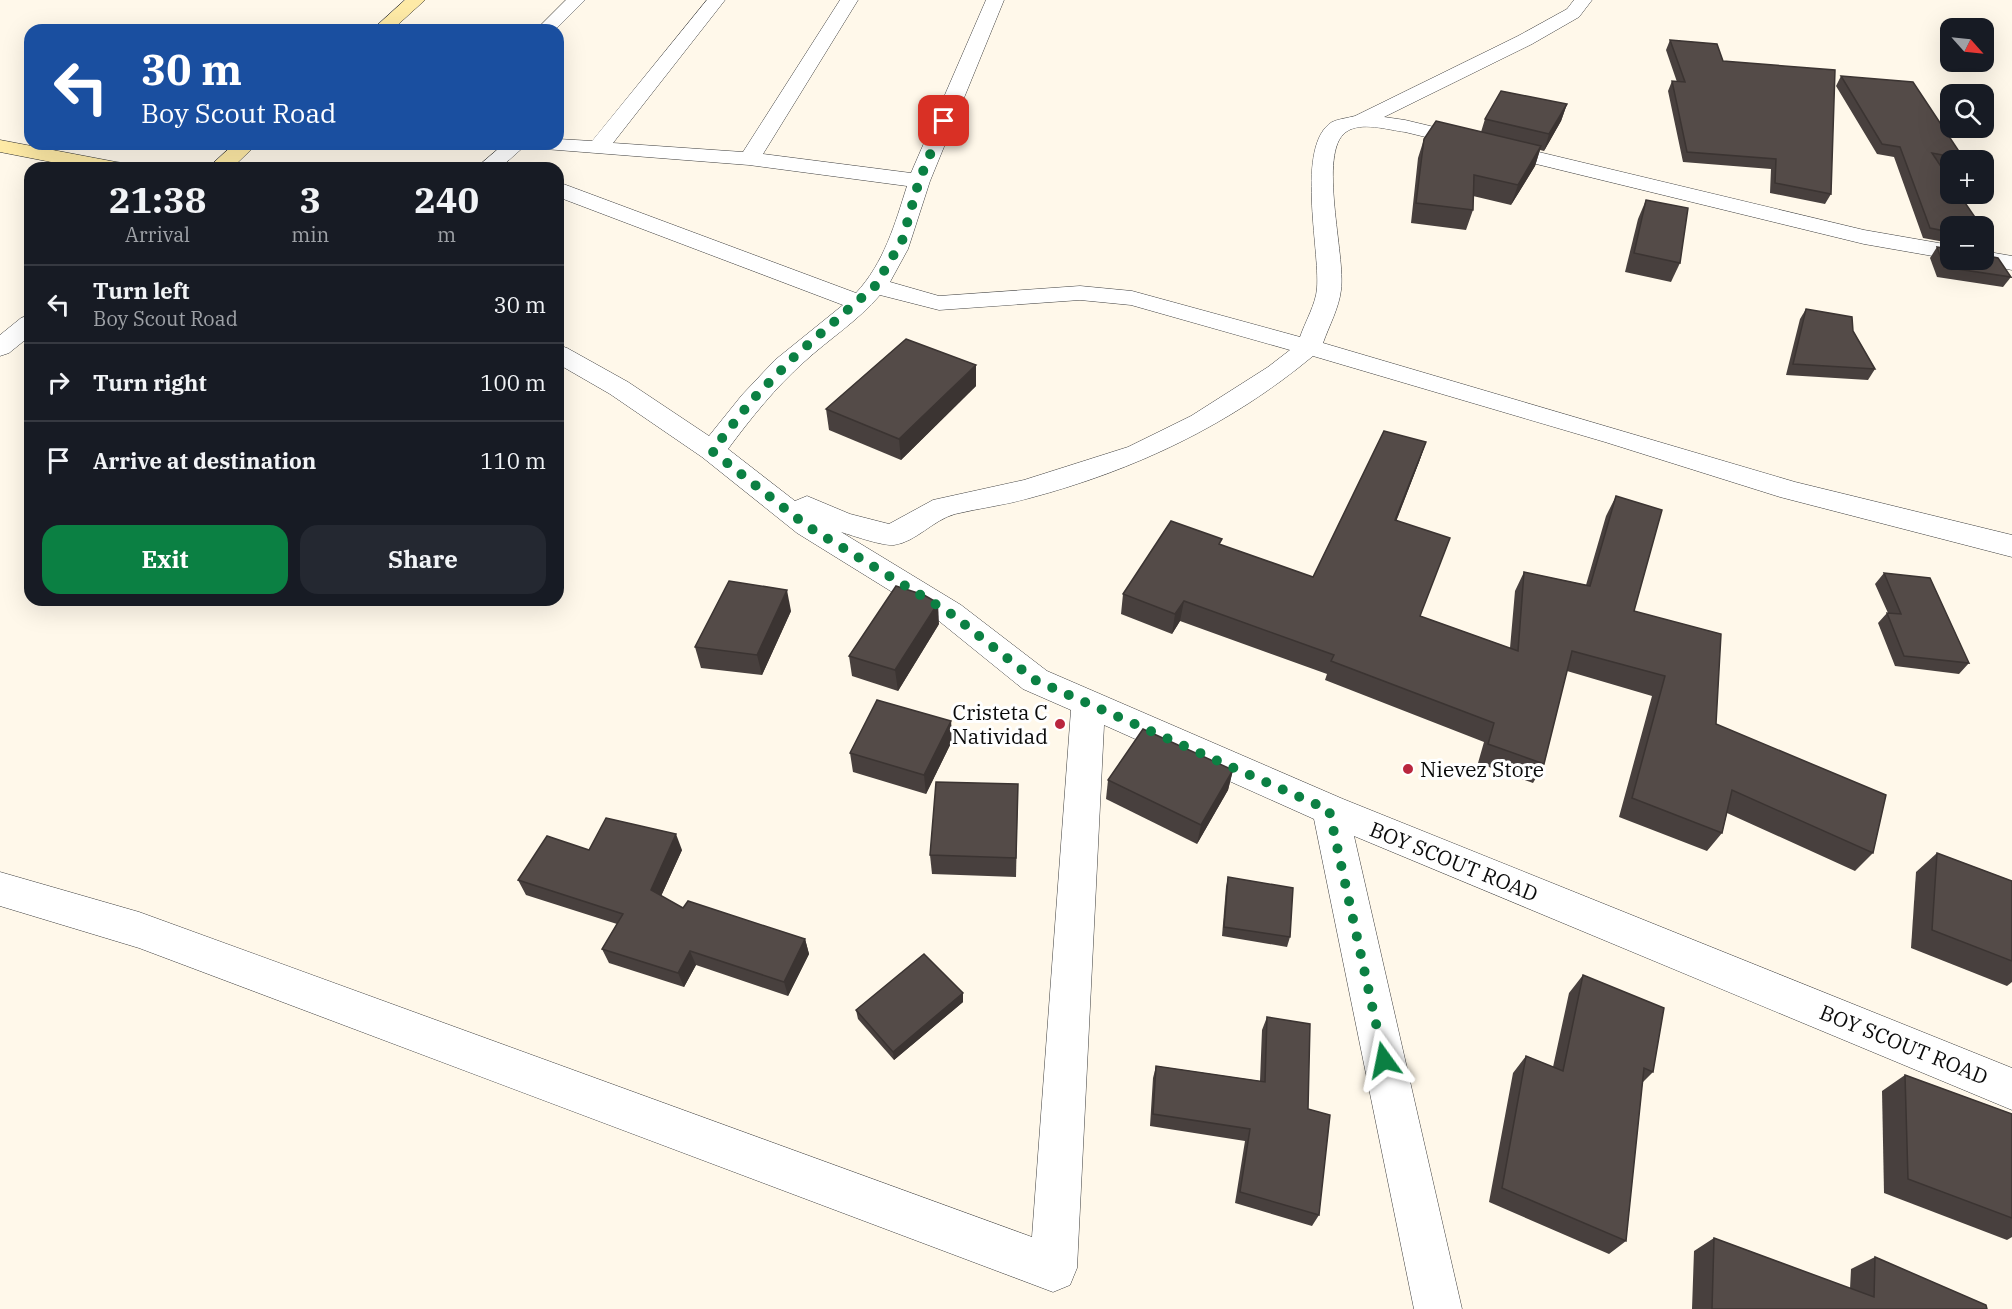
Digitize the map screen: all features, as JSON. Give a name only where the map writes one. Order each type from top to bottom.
[{"type":"street","points":[[388,24],[416,0]]},
{"type":"street","points":[[551,24],[576,0]]},
{"type":"street","points":[[597,148],[716,0]]},
{"type":"street","points":[[749,159],[849,0]]},
{"type":"street","points":[[712,451],[752,400],[795,356],[866,294],[902,241],[919,181],[995,0]]},
{"type":"street","points":[[746,478],[841,522],[892,535],[943,507],[1028,489],[1138,453],[1202,422],[1277,373],[1309,347],[1329,290],[1322,168],[1326,143],[1339,127],[1362,120],[1525,40],[1573,13],[1583,0]]},
{"type":"street","points":[[1362,120],[1425,131],[1864,237],[1940,250]]},
{"type":"street","points":[[0,146],[84,162]]},
{"type":"street","points":[[564,146],[749,159],[919,181]]},
{"type":"street","points":[[226,162],[241,150]]},
{"type":"street","points":[[499,162],[511,150]]},
{"type":"street","points":[[564,191],[866,294],[939,303],[1080,293],[1132,298],[1615,436],[1790,490],[2012,546]]},
{"type":"street","points":[[1994,260],[2012,262]]},
{"type":"street","points":[[0,348],[24,328]]},
{"type":"street","name":"BOY SCOUT ROAD","points":[[564,356],[619,388],[712,451],[807,526],[950,613],[1035,680],[1329,810],[2012,1089]]},
{"type":"street","points":[[0,890],[139,930],[1053,1268],[1088,705]]},
{"type":"street","points":[[1329,810],[1438,1309]]},
{"type":"building","points":[[1670,40],[1717,44],[1723,61],[1835,70],[1831,194],[1775,183],[1776,159],[1687,152],[1672,81],[1685,82]]},
{"type":"building","points":[[1841,76],[1913,82],[1940,123],[1940,138],[1950,138],[1958,150],[1940,150],[1940,154],[1932,153],[1940,165],[1940,204],[1966,204],[1974,216],[1940,216],[1940,230],[1930,228],[1900,147],[1882,144]]},
{"type":"building","points":[[1501,91],[1567,104],[1549,134],[1485,119]]},
{"type":"building","points":[[1436,121],[1541,146],[1518,185],[1474,175],[1473,210],[1416,203],[1424,139]]},
{"type":"building","points":[[1646,200],[1688,208],[1680,263],[1634,253]]},
{"type":"building","points":[[1994,257],[1998,258],[2011,277],[1964,270],[1994,270]]},
{"type":"building","points":[[1806,309],[1852,317],[1853,331],[1875,369],[1793,364]]},
{"type":"building","points":[[906,339],[976,365],[899,439],[826,409]]},
{"type":"building","points":[[1384,431],[1426,442],[1395,520],[1450,538],[1420,616],[1518,651],[1524,572],[1590,586],[1616,496],[1662,510],[1634,611],[1721,634],[1716,724],[1886,795],[1873,853],[1732,790],[1722,833],[1632,798],[1665,676],[1572,651],[1544,764],[1488,744],[1494,723],[1331,661],[1334,655],[1184,601],[1175,614],[1123,594],[1171,521],[1222,539],[1219,544],[1313,577]]},
{"type":"building","points":[[1884,573],[1930,578],[1969,663],[1904,656],[1887,613],[1901,614]]},
{"type":"building","points":[[729,581],[787,590],[757,655],[695,647]]},
{"type":"building","points":[[896,586],[924,595],[938,603],[895,670],[849,656]]},
{"type":"building","points":[[877,700],[951,721],[924,775],[850,753]]},
{"type":"building","points":[[1143,729],[1233,770],[1201,825],[1108,780]]},
{"type":"building","points":[[936,782],[1018,784],[1016,858],[930,855]]},
{"type":"building","points":[[606,818],[676,834],[651,890],[683,908],[688,901],[805,939],[784,982],[690,951],[678,973],[602,949],[623,914],[518,880],[547,836],[589,850]]},
{"type":"building","points":[[1937,853],[2012,881],[2012,961],[1932,930]]},
{"type":"building","points":[[1228,877],[1293,888],[1290,937],[1224,927]]},
{"type":"building","points":[[924,954],[963,993],[893,1052],[856,1010]]},
{"type":"building","points":[[1583,975],[1664,1008],[1653,1072],[1644,1068],[1626,1241],[1502,1188],[1526,1056],[1563,1071]]},
{"type":"building","points":[[1267,1017],[1310,1024],[1308,1109],[1330,1115],[1319,1215],[1240,1192],[1250,1129],[1153,1114],[1156,1066],[1265,1082]]},
{"type":"building","points":[[1905,1075],[2012,1114],[2012,1218],[1908,1179]]},
{"type":"building","points":[[1714,1238],[1874,1297],[1875,1257],[1986,1305],[1987,1309],[1712,1309]]},
{"type":"place","name":"Cristeta C Natividad","points":[[1060,724]]},
{"type":"place","name":"Nievez Store","points":[[1408,769]]},
{"type":"route","points":[[944,121],[919,181],[902,241],[875,286],[795,356],[752,400],[712,451],[807,526],[950,613],[1035,680],[1329,810],[1384,1060]]}]
